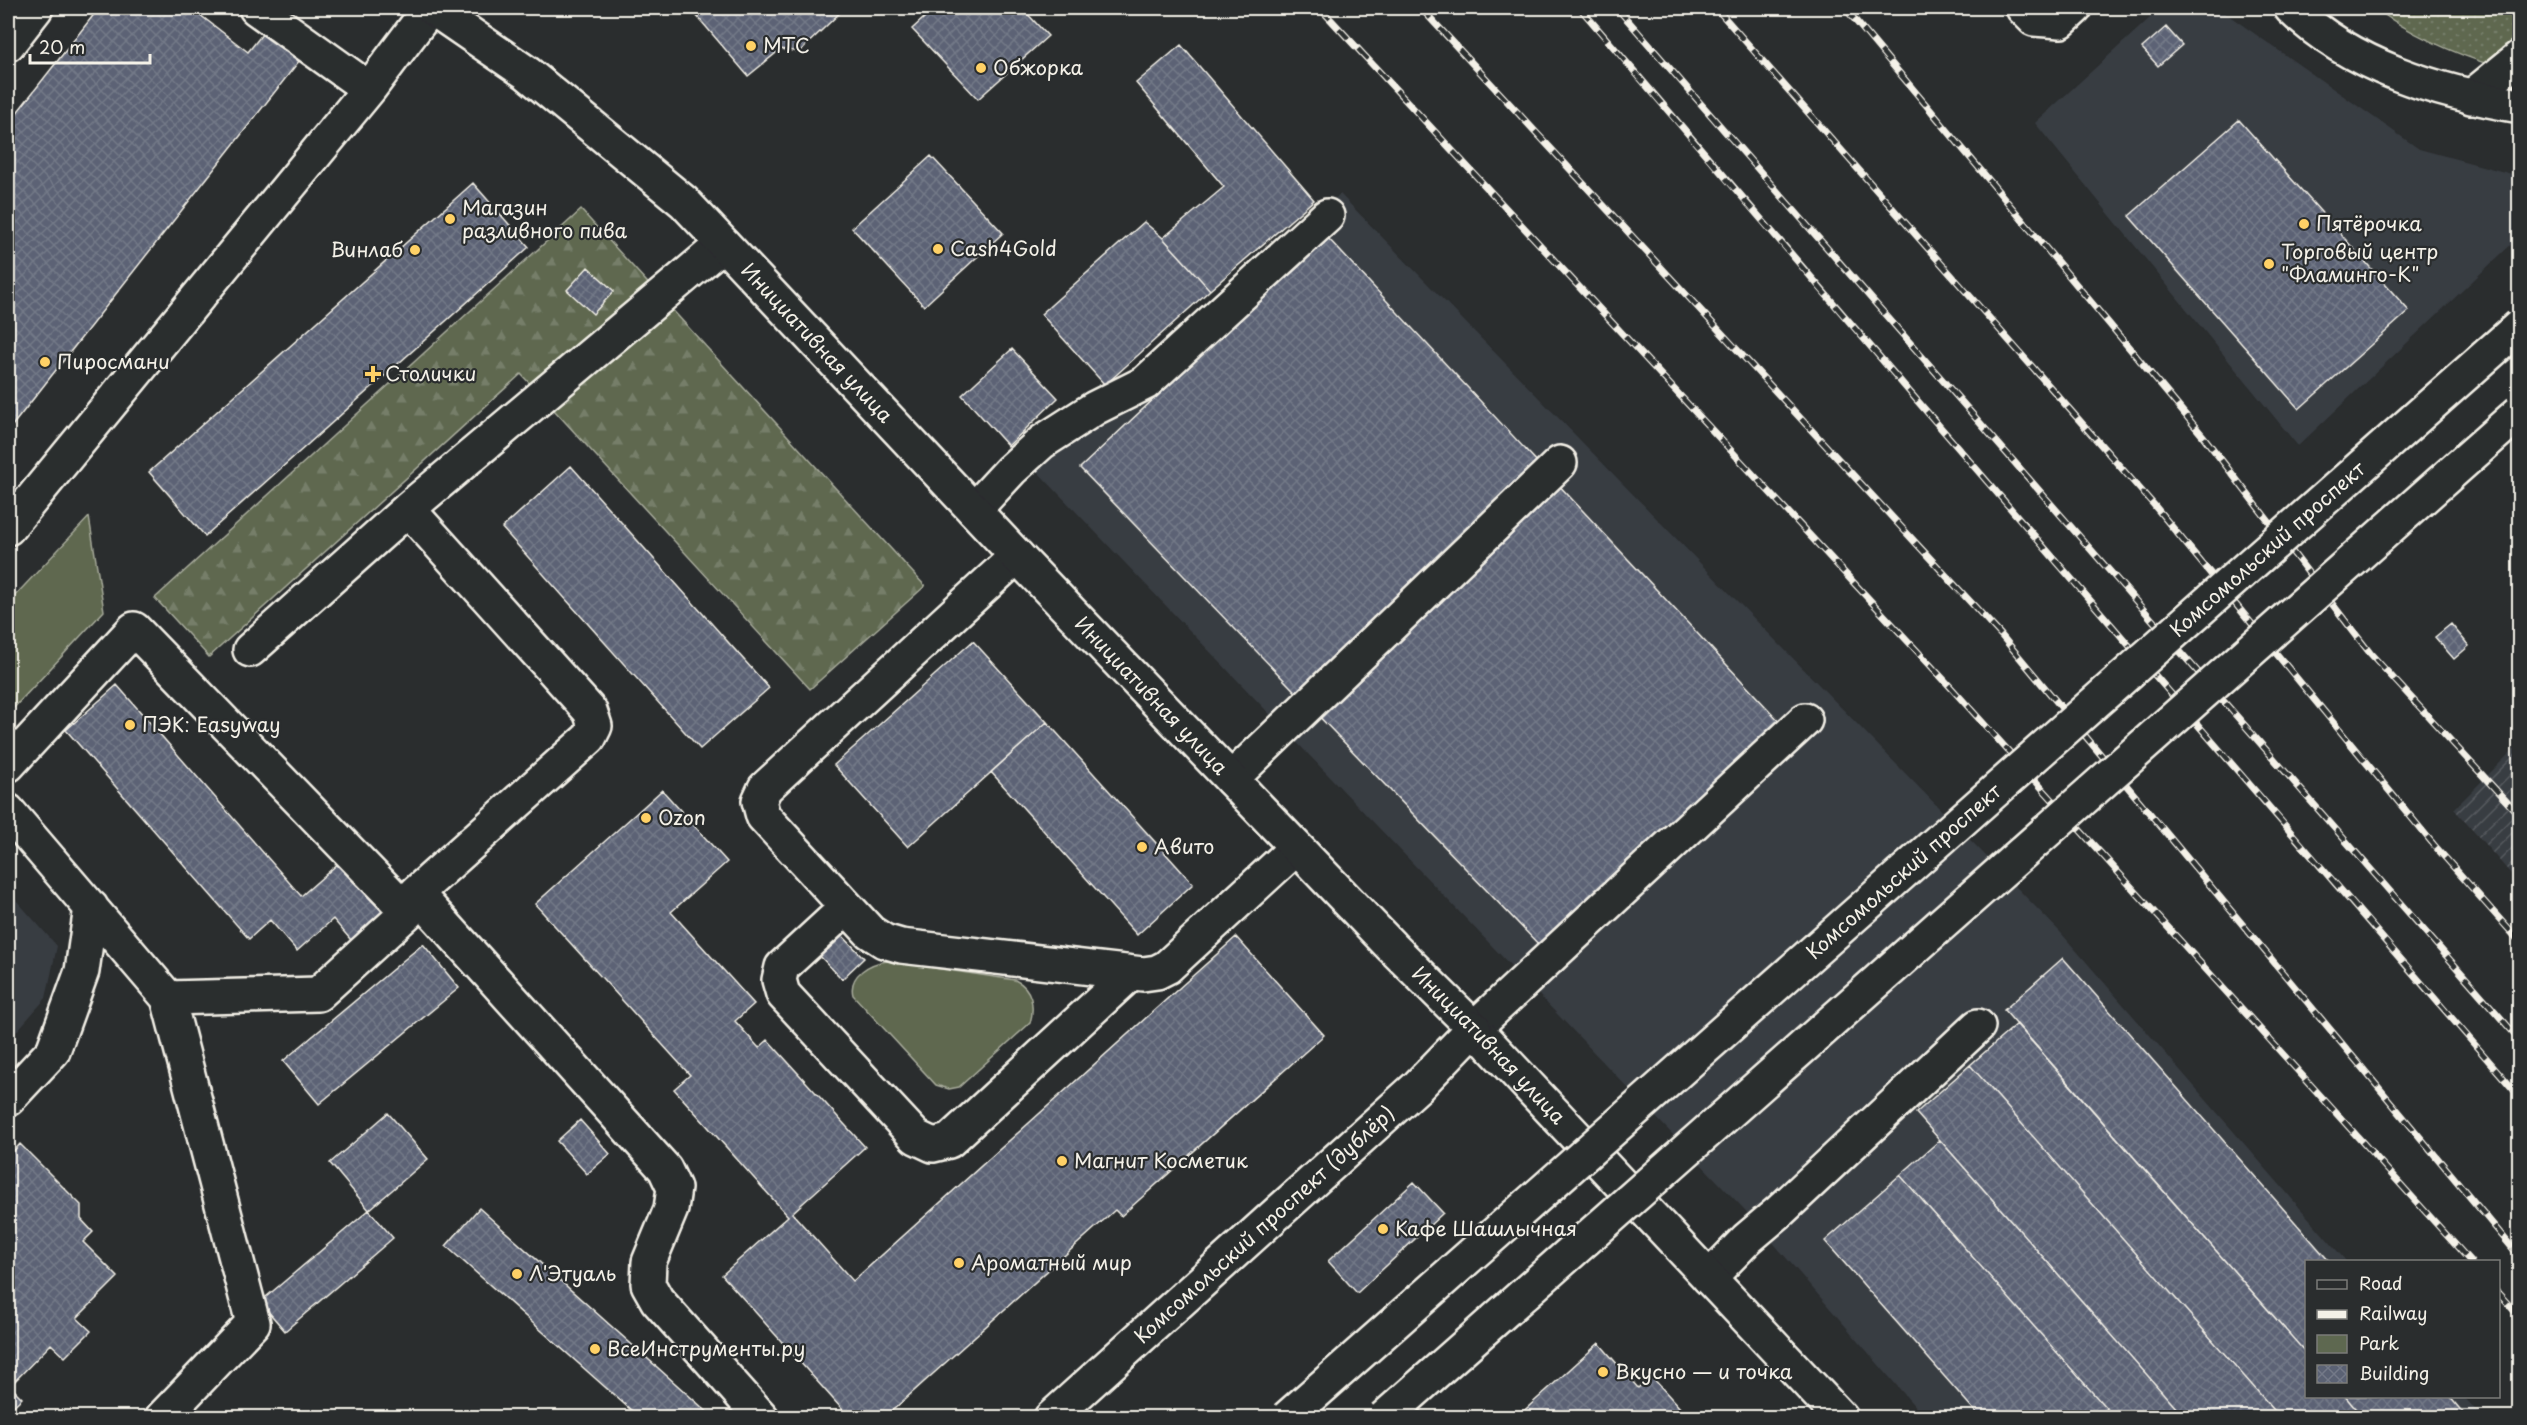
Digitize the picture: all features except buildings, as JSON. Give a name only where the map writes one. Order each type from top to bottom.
[{"type":"main road","points":[[8,44],[36,8]]},
{"type":"main road","points":[[256,8],[369,89]]},
{"type":"main road","points":[[8,528],[369,89],[431,8]]},
{"type":"main road","name":"Инициативная улица","points":[[431,8],[527,73],[684,202],[1296,848],[1474,1028],[1836,1416]]},
{"type":"main road","points":[[2023,8],[2034,19],[2061,21],[2075,8]]},
{"type":"main road","points":[[2291,8],[2308,24],[2364,60],[2432,87],[2520,106]]},
{"type":"main road","points":[[2471,97],[2520,57]]},
{"type":"main road","points":[[974,510],[1011,470],[1042,442],[1095,408],[1145,383],[1327,216]]},
{"type":"main road","points":[[250,650],[408,509],[723,244]]},
{"type":"main road","name":"Комсомольский проспект","points":[[1287,1418],[2520,326]]},
{"type":"main road","points":[[1384,1418],[2520,412]]},
{"type":"main road","points":[[1231,779],[1560,463]]},
{"type":"main road","points":[[408,509],[590,711],[595,726],[589,738],[416,893],[665,1169],[674,1188],[671,1209],[649,1262],[648,1284],[657,1300],[762,1418]]},
{"type":"main road","points":[[1017,556],[765,788],[759,801],[763,816],[870,932],[884,941],[900,946],[1131,973],[1157,972],[1167,967],[1296,848]]},
{"type":"main road","points":[[8,765],[134,629],[408,912],[318,994],[168,998]]},
{"type":"main road","name":"Комсомольский проспект (дублёр)","points":[[1051,1418],[1418,1086],[1474,1028],[1805,720]]},
{"type":"main road","points":[[8,811],[168,998],[253,1323],[162,1418]]},
{"type":"main road","points":[[8,1099],[53,1051],[82,971],[91,907]]},
{"type":"main road","points":[[847,907],[782,967],[779,980],[783,994],[916,1137],[933,1145],[949,1141],[1131,973]]},
{"type":"main road","points":[[1709,1278],[1978,1026]]},
{"type":"shaded area","points":[[2161,8],[2218,8],[2419,149],[2519,176],[2519,237],[2298,446],[2035,123]]},
{"type":"shaded area","points":[[1340,194],[2061,933],[2345,1260],[2305,1260],[2305,1398],[2465,1398],[2482,1417],[1924,1417],[1744,1209],[1036,470]]},
{"type":"shaded area","points":[[2519,744],[2519,883],[2454,809]]},
{"type":"shaded area","points":[[8,891],[57,946],[46,998],[8,1041]]},
{"type":"green space","points":[[2375,8],[2519,8],[2519,51],[2500,68],[2435,43]]},
{"type":"green space","points":[[581,210],[925,586],[810,689],[521,374],[209,657],[155,598]]},
{"type":"green space","points":[[89,517],[104,611],[8,714],[8,603]]},
{"type":"green space","points":[[887,961],[1015,980],[1021,983],[1031,998],[1030,1023],[959,1087],[949,1089],[936,1085],[853,995],[854,982],[862,971],[874,964]]},
{"type":"railway","points":[[1320,8],[1945,681],[2469,1260]]},
{"type":"railway","points":[[1421,8],[2001,635],[2520,1257]]},
{"type":"railway","points":[[1580,8],[2520,1097]]},
{"type":"railway","points":[[1617,8],[2520,1040]]},
{"type":"railway","points":[[1716,8],[2154,505],[2434,845],[2520,942]]},
{"type":"railway","points":[[1845,8],[2203,436],[2370,653],[2520,816]]},
{"type":"railway","points":[[2500,1295],[2520,1317]]},
{"type":"place","name":"МТС","points":[[751,46]]},
{"type":"place","name":"Обжорка","points":[[981,68]]},
{"type":"place","name":"Магазин разливного пива","points":[[450,219]]},
{"type":"place","name":"Пятёрочка","points":[[2304,224]]},
{"type":"place","name":"Cash4Gold","points":[[938,249]]},
{"type":"place","name":"Винлаб","points":[[415,250]]},
{"type":"place","name":"Торговый центр \"Фламинго-К\"","points":[[2269,264]]},
{"type":"place","name":"Пиросмани","points":[[45,362]]},
{"type":"place","name":"Столички","points":[[373,374]]},
{"type":"place","name":"ПЭК: Easyway","points":[[130,725]]},
{"type":"place","name":"Ozon","points":[[646,818]]},
{"type":"place","name":"Авито","points":[[1142,847]]},
{"type":"place","name":"Магнит Косметик","points":[[1062,1161]]},
{"type":"place","name":"Кафе Шашлычная","points":[[1383,1229]]},
{"type":"place","name":"Ароматный мир","points":[[959,1263]]},
{"type":"place","name":"Л'Этуаль","points":[[517,1274]]},
{"type":"place","name":"ВсеИнструменты.ру","points":[[595,1349]]},
{"type":"place","name":"Вкусно — и точка","points":[[1603,1372]]}]
